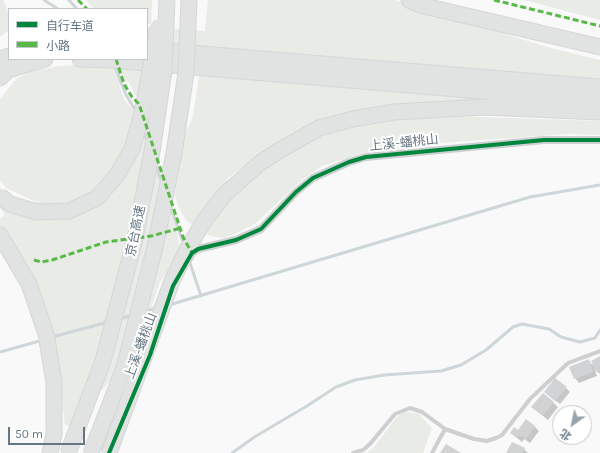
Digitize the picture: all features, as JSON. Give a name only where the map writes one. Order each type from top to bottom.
[{"type":"highway","points":[[0,196],[10,204],[37,212],[69,211],[97,198],[117,175],[132,148],[142,114],[163,0]]},
{"type":"highway","name":"京台高速","points":[[68,453],[103,361],[134,243],[152,152],[164,71],[167,0]]},
{"type":"highway","name":"京台高速","points":[[91,453],[124,368],[155,247],[174,153],[186,73],[189,0]]},
{"type":"highway","points":[[409,0],[420,5],[600,47]]},
{"type":"highway","points":[[148,49],[600,87]]},
{"type":"highway","points":[[0,78],[8,70],[42,60]]},
{"type":"highway","points":[[118,60],[600,101]]},
{"type":"highway","points":[[109,453],[172,282],[192,240],[206,218],[225,194],[260,163],[319,128],[353,119],[394,112],[485,108],[600,112]]},
{"type":"highway","points":[[0,235],[29,284],[46,334],[54,382],[54,434],[50,453]]},
{"type":"street","name":"上溪-蟠桃山","points":[[109,453],[150,355],[173,286],[192,253],[198,249],[236,240],[261,229],[296,192],[313,178],[349,162],[366,157],[544,140],[600,140]]},
{"type":"lane","points":[[353,453],[363,450],[370,444],[395,414],[410,408],[416,410],[445,429],[474,440],[487,441],[496,438],[502,435],[530,399],[561,368],[574,360],[600,351]]},
{"type":"lane","points":[[432,453],[445,429]]},
{"type":"shaded area","points":[[0,0],[3,0],[8,11],[8,31],[0,37]]},
{"type":"shaded area","points":[[86,0],[152,0],[151,24],[148,24],[148,8],[93,8]]},
{"type":"shaded area","points":[[208,0],[395,0],[547,47],[600,60],[600,82],[148,43],[148,27],[205,31]]},
{"type":"shaded area","points":[[524,0],[600,0],[600,20]]},
{"type":"shaded area","points":[[85,65],[143,70],[138,96],[135,95],[129,82],[123,81],[119,85],[125,101],[136,112],[148,142],[175,222],[180,247],[175,261],[160,282],[138,347],[105,387],[83,403],[69,426],[65,425],[60,383],[25,285],[0,251],[0,218],[5,215],[0,208],[0,200],[33,215],[38,203],[8,189],[0,181],[0,99],[16,79],[31,72],[58,66]]},
{"type":"shaded area","points":[[199,75],[590,106],[403,105],[346,113],[293,133],[260,154],[229,177],[223,186],[271,163],[300,144],[333,131],[366,122],[452,116],[600,121],[600,135],[567,134],[441,143],[364,153],[322,166],[302,180],[256,223],[224,238],[211,236],[195,228],[186,220],[178,206],[175,195],[180,166],[180,144],[193,117]]},
{"type":"shaded area","points":[[408,412],[419,414],[432,428],[423,453],[367,453],[375,446],[396,418],[402,413]]},
{"type":"building","points":[[600,356],[600,371],[596,372],[591,361]]},
{"type":"building","points":[[589,359],[593,372],[574,379],[569,367]]},
{"type":"building","points":[[555,378],[567,387],[555,401],[544,392]]},
{"type":"building","points":[[543,393],[554,402],[543,416],[531,407]]},
{"type":"building","points":[[526,419],[535,426],[526,439],[519,435],[517,438],[510,433],[514,427],[518,430]]},
{"type":"building","points":[[512,442],[525,448],[522,453],[506,453]]},
{"type":"building","points":[[446,444],[461,453],[440,453]]},
{"type":"waterway","points":[[44,0],[56,8]]},
{"type":"waterway","points":[[69,0],[76,8]]},
{"type":"waterway","points":[[114,64],[126,95],[136,111]]},
{"type":"waterway","points":[[143,130],[148,143]]},
{"type":"waterway","points":[[156,166],[162,183]]},
{"type":"waterway","points":[[169,305],[530,197],[600,185]]},
{"type":"waterway","points":[[170,205],[184,245]]},
{"type":"waterway","points":[[189,260],[201,296]]},
{"type":"waterway","points":[[142,312],[156,308]]},
{"type":"waterway","points":[[119,319],[133,315]]},
{"type":"waterway","points":[[52,337],[108,322]]},
{"type":"waterway","points":[[232,453],[256,436],[336,387],[355,380],[384,375],[441,371],[461,365],[486,350],[513,327],[522,324],[549,329],[561,337],[580,342],[595,338],[600,330]]},
{"type":"waterway","points":[[0,352],[43,340]]},
{"type":"marked path","points":[[78,0],[86,8]]},
{"type":"marked path","points":[[494,0],[600,26]]},
{"type":"marked path","points":[[116,60],[124,84],[132,97],[139,104],[183,237],[192,253]]},
{"type":"marked path","points":[[34,260],[41,262],[52,260],[106,242],[151,236],[181,228]]},
{"type":"cycle path","points":[[109,453],[150,355],[173,286],[192,253],[198,249],[236,240],[261,229],[296,192],[313,178],[349,162],[366,157],[544,140],[600,140]]}]
